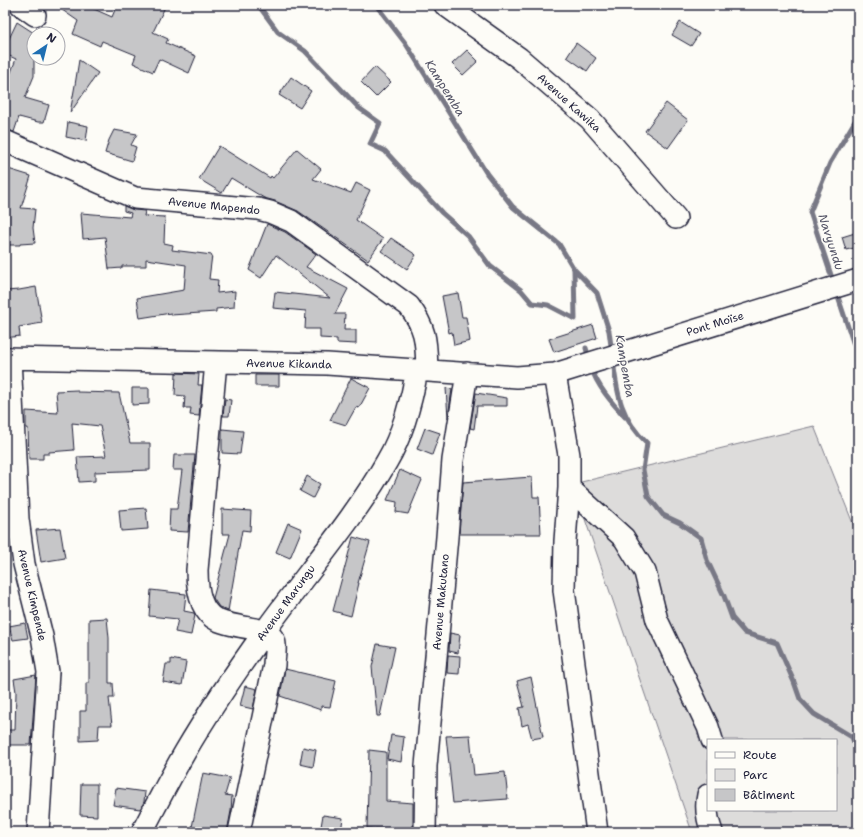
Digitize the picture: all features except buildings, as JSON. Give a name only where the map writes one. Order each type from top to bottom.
[{"type":"street","name":"Avenue Kawika","points":[[446,5],[469,12],[519,58],[590,119],[676,218]]},
{"type":"street","name":"Avenue Mapendo","points":[[5,141],[135,198],[258,209],[270,212],[291,221],[408,306],[421,323],[425,335],[422,370]]},
{"type":"street","name":"Pont Moïse","points":[[563,371],[858,280]]},
{"type":"street","name":"Avenue Kikanda","points":[[8,358],[327,364],[517,377],[563,371]]},
{"type":"street","name":"Avenue Kimpende","points":[[8,358],[20,545],[42,636],[48,672],[38,832]]},
{"type":"street","points":[[216,362],[197,584],[203,604],[215,619],[222,622],[264,631],[274,639],[275,643],[274,665],[238,832]]},
{"type":"street","name":"Avenue Marungu","points":[[142,832],[185,753],[214,706],[264,631],[358,506],[388,460],[422,370]]},
{"type":"street","points":[[563,371],[569,455],[569,488],[564,541],[564,590],[597,832]]},
{"type":"street","name":"Avenue Makutano","points":[[425,832],[426,766],[453,460],[467,373]]},
{"type":"street","points":[[569,488],[624,538],[645,572],[657,620],[708,727],[712,739]]},
{"type":"street","points":[[707,798],[707,819],[712,832]]},
{"type":"green space","points":[[814,426],[858,536],[858,832],[692,832],[573,484]]},
{"type":"waterway","points":[[257,5],[278,32],[305,51],[359,108],[380,123],[370,144],[385,151],[442,213],[468,236],[490,266],[521,290],[532,303],[548,305],[575,319],[574,269]]},
{"type":"waterway","name":"Kampemba","points":[[376,5],[406,44],[487,174],[513,207],[559,244],[574,269],[597,293],[609,331],[612,353]]},
{"type":"waterway","name":"Navyundu","points":[[834,284],[810,212],[830,163],[858,116]]},
{"type":"waterway","name":"Navyundu","points":[[836,291],[858,357]]},
{"type":"waterway","points":[[586,348],[589,359]]},
{"type":"waterway","name":"Kampemba","points":[[613,360],[616,384],[626,415],[631,425],[647,443],[643,470],[648,496],[663,515],[680,523],[701,538],[707,560],[724,596],[732,618],[745,633],[777,643],[800,699],[814,714],[852,737],[858,754]]},
{"type":"waterway","points":[[591,367],[601,387],[625,417]]}]
